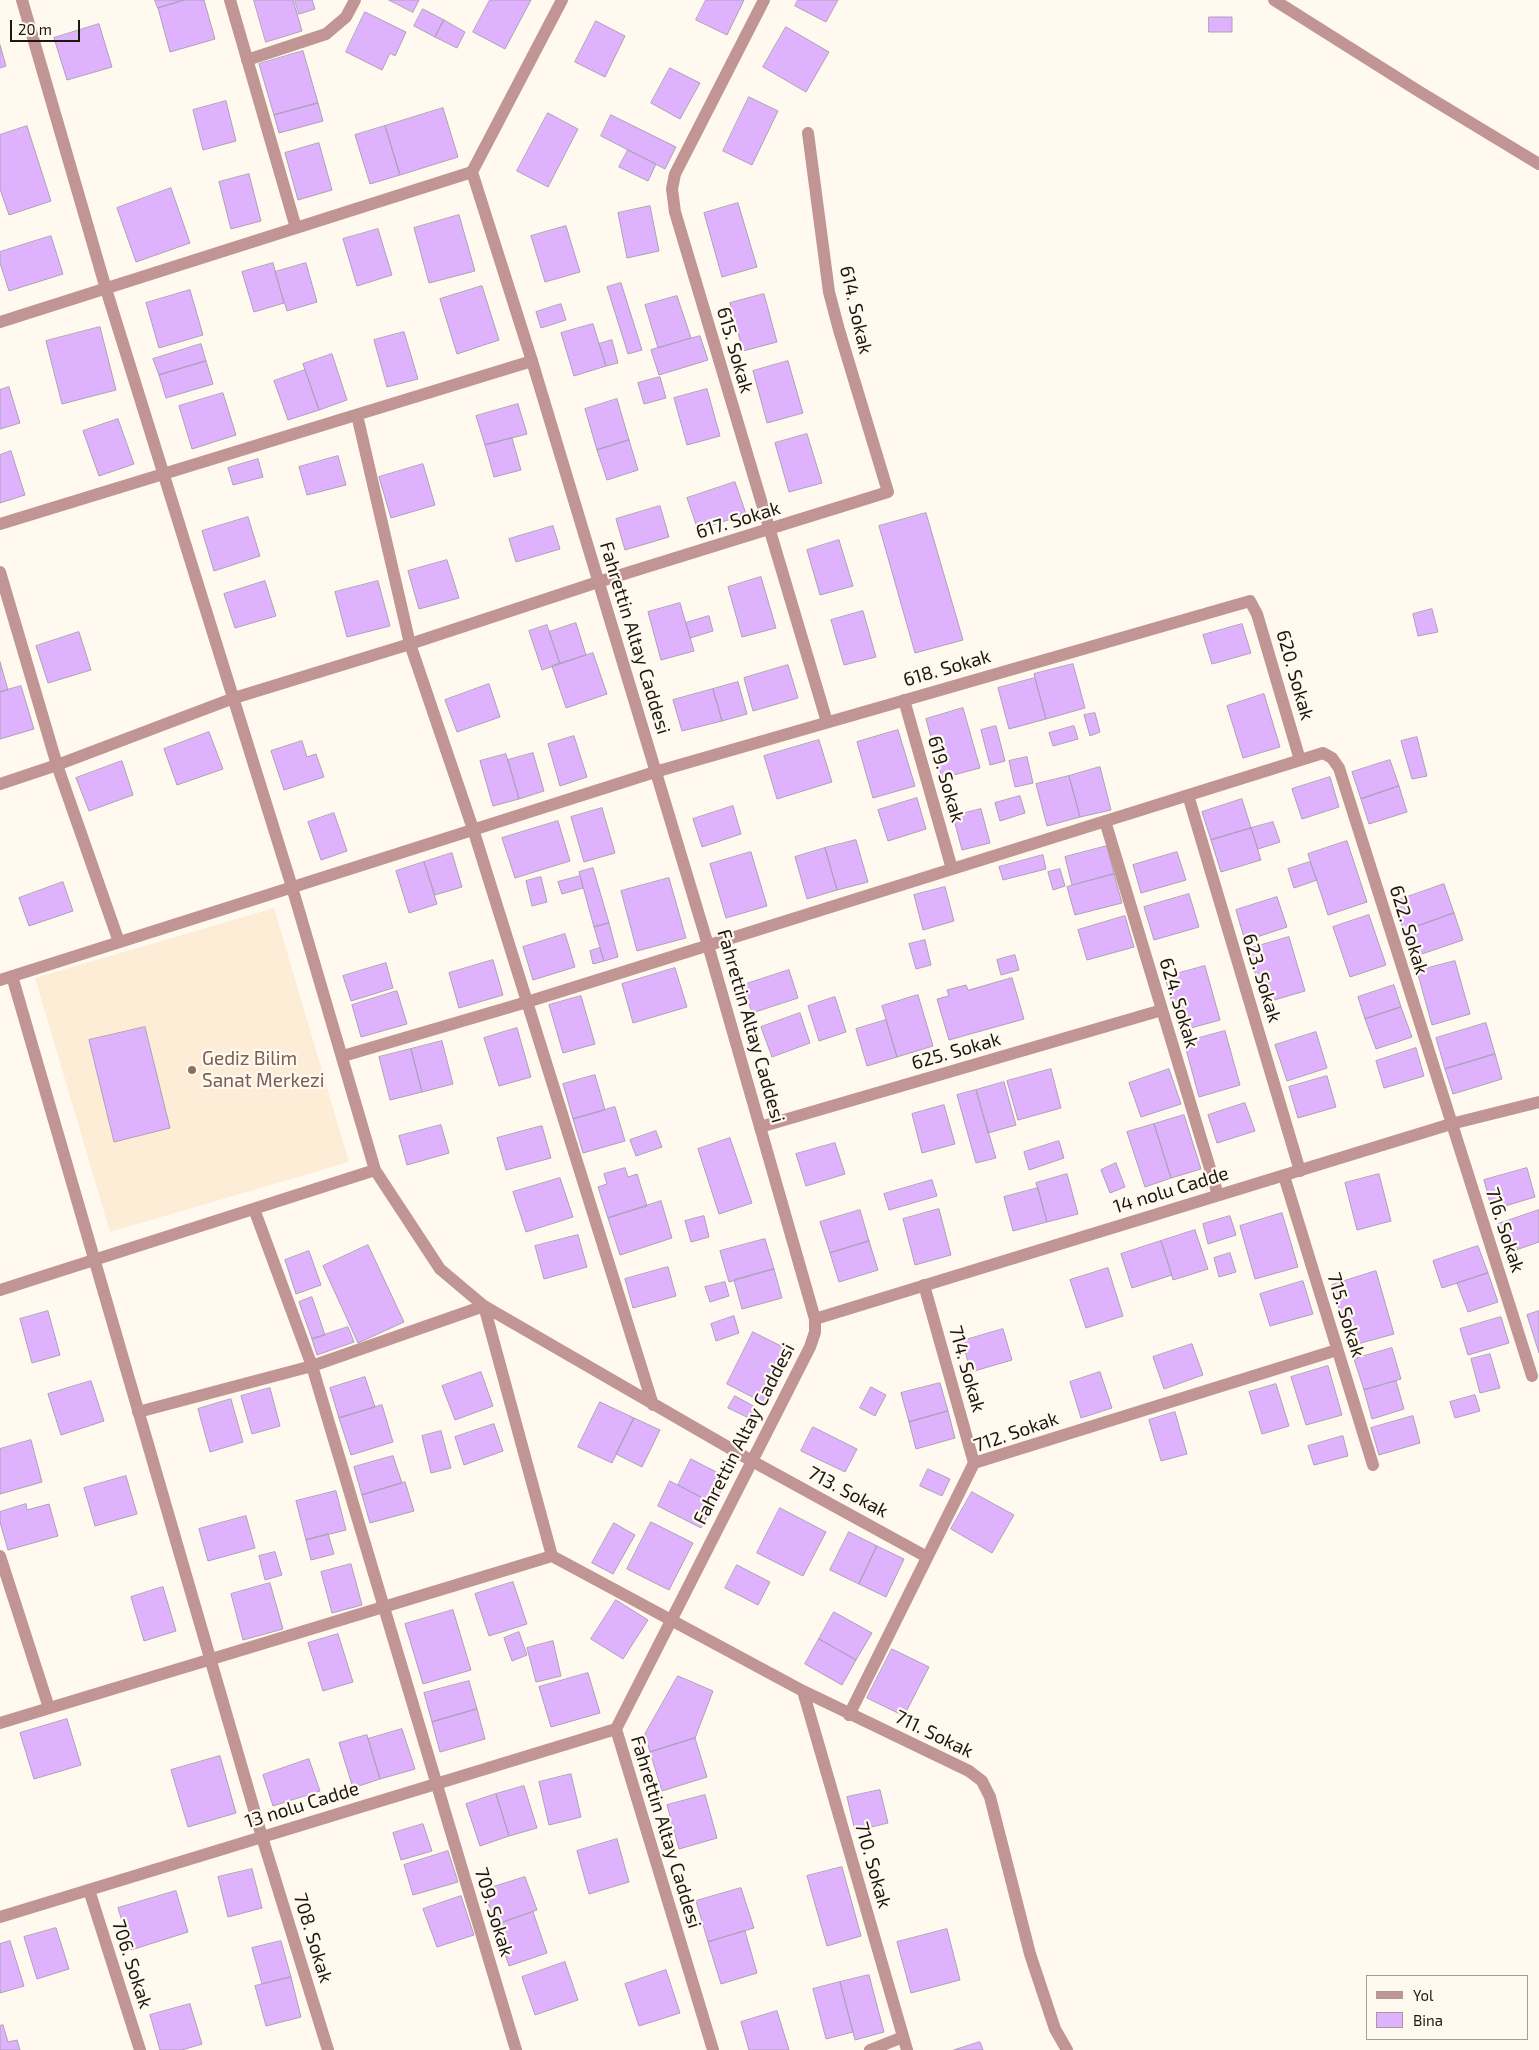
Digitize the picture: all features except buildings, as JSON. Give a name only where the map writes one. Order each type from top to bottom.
[{"type":"street","name":"713. Sokak","points":[[22,0],[106,289],[292,887],[375,1170],[440,1270],[484,1306],[752,1461],[927,1556]]},
{"type":"street","points":[[230,0],[296,228]]},
{"type":"street","points":[[247,60],[326,34],[346,17],[354,0]]},
{"type":"street","points":[[0,322],[472,172],[562,0]]},
{"type":"street","name":"615. Sokak","points":[[764,0],[675,174],[672,189],[675,212],[768,530],[827,722]]},
{"type":"street","points":[[1274,0],[1539,164]]},
{"type":"street","name":"614. Sokak","points":[[808,133],[829,292],[838,330],[888,492]]},
{"type":"street","name":"Fahrettin Altay Caddesi","points":[[472,172],[532,361],[708,945],[815,1319],[815,1332],[810,1347],[616,1729],[713,2050]]},
{"type":"street","points":[[0,524],[532,361]]},
{"type":"street","points":[[356,415],[410,644],[474,830],[653,1405]]},
{"type":"street","name":"617. Sokak","points":[[0,784],[234,698],[888,492]]},
{"type":"street","points":[[0,572],[57,764],[119,942]]},
{"type":"street","name":"618. Sokak","points":[[6,978],[655,772],[1250,602]]},
{"type":"street","name":"620. Sokak","points":[[1250,602],[1257,614],[1300,760]]},
{"type":"street","name":"619. Sokak","points":[[904,700],[952,869]]},
{"type":"street","name":"622. Sokak","points":[[1300,760],[1323,753],[1332,758],[1339,768],[1451,1124]]},
{"type":"street","points":[[342,1056],[527,1002],[1300,760]]},
{"type":"street","name":"623. Sokak","points":[[1188,796],[1300,1171]]},
{"type":"street","name":"624. Sokak","points":[[1105,821],[1218,1195]]},
{"type":"street","name":"708. Sokak","points":[[6,978],[94,1260],[262,1837],[328,2050]]},
{"type":"street","name":"625. Sokak","points":[[760,1128],[1162,1010]]},
{"type":"street","name":"14 nolu Cadde","points":[[815,1319],[1451,1124],[1539,1102]]},
{"type":"street","name":"716. Sokak","points":[[1451,1124],[1532,1376]]},
{"type":"street","points":[[0,1290],[375,1170]]},
{"type":"street","name":"715. Sokak","points":[[1284,1176],[1373,1465]]},
{"type":"street","name":"709. Sokak","points":[[254,1209],[312,1366],[516,2050]]},
{"type":"street","name":"714. Sokak","points":[[924,1285],[974,1463]]},
{"type":"street","points":[[0,1723],[552,1556],[484,1306],[312,1366],[138,1412]]},
{"type":"street","name":"712. Sokak","points":[[849,1714],[974,1463],[1337,1350]]},
{"type":"street","points":[[0,1556],[49,1708]]},
{"type":"street","name":"711. Sokak","points":[[552,1556],[803,1691],[962,1767],[982,1781],[990,1797],[1030,1954],[1055,2029],[1067,2050]]},
{"type":"street","name":"710. Sokak","points":[[803,1691],[907,2050]]},
{"type":"street","name":"13 nolu Cadde","points":[[0,1917],[616,1729]]},
{"type":"street","name":"706. Sokak","points":[[89,1890],[140,2050]]},
{"type":"street","points":[[870,2050],[903,2037]]},
{"type":"shaded area","name":"Gediz Bilim Sanat Merkezi","points":[[274,908],[349,1162],[110,1232],[35,978]]},
{"type":"place","name":"Gediz Bilim Sanat Merkezi","points":[[192,1070]]}]
